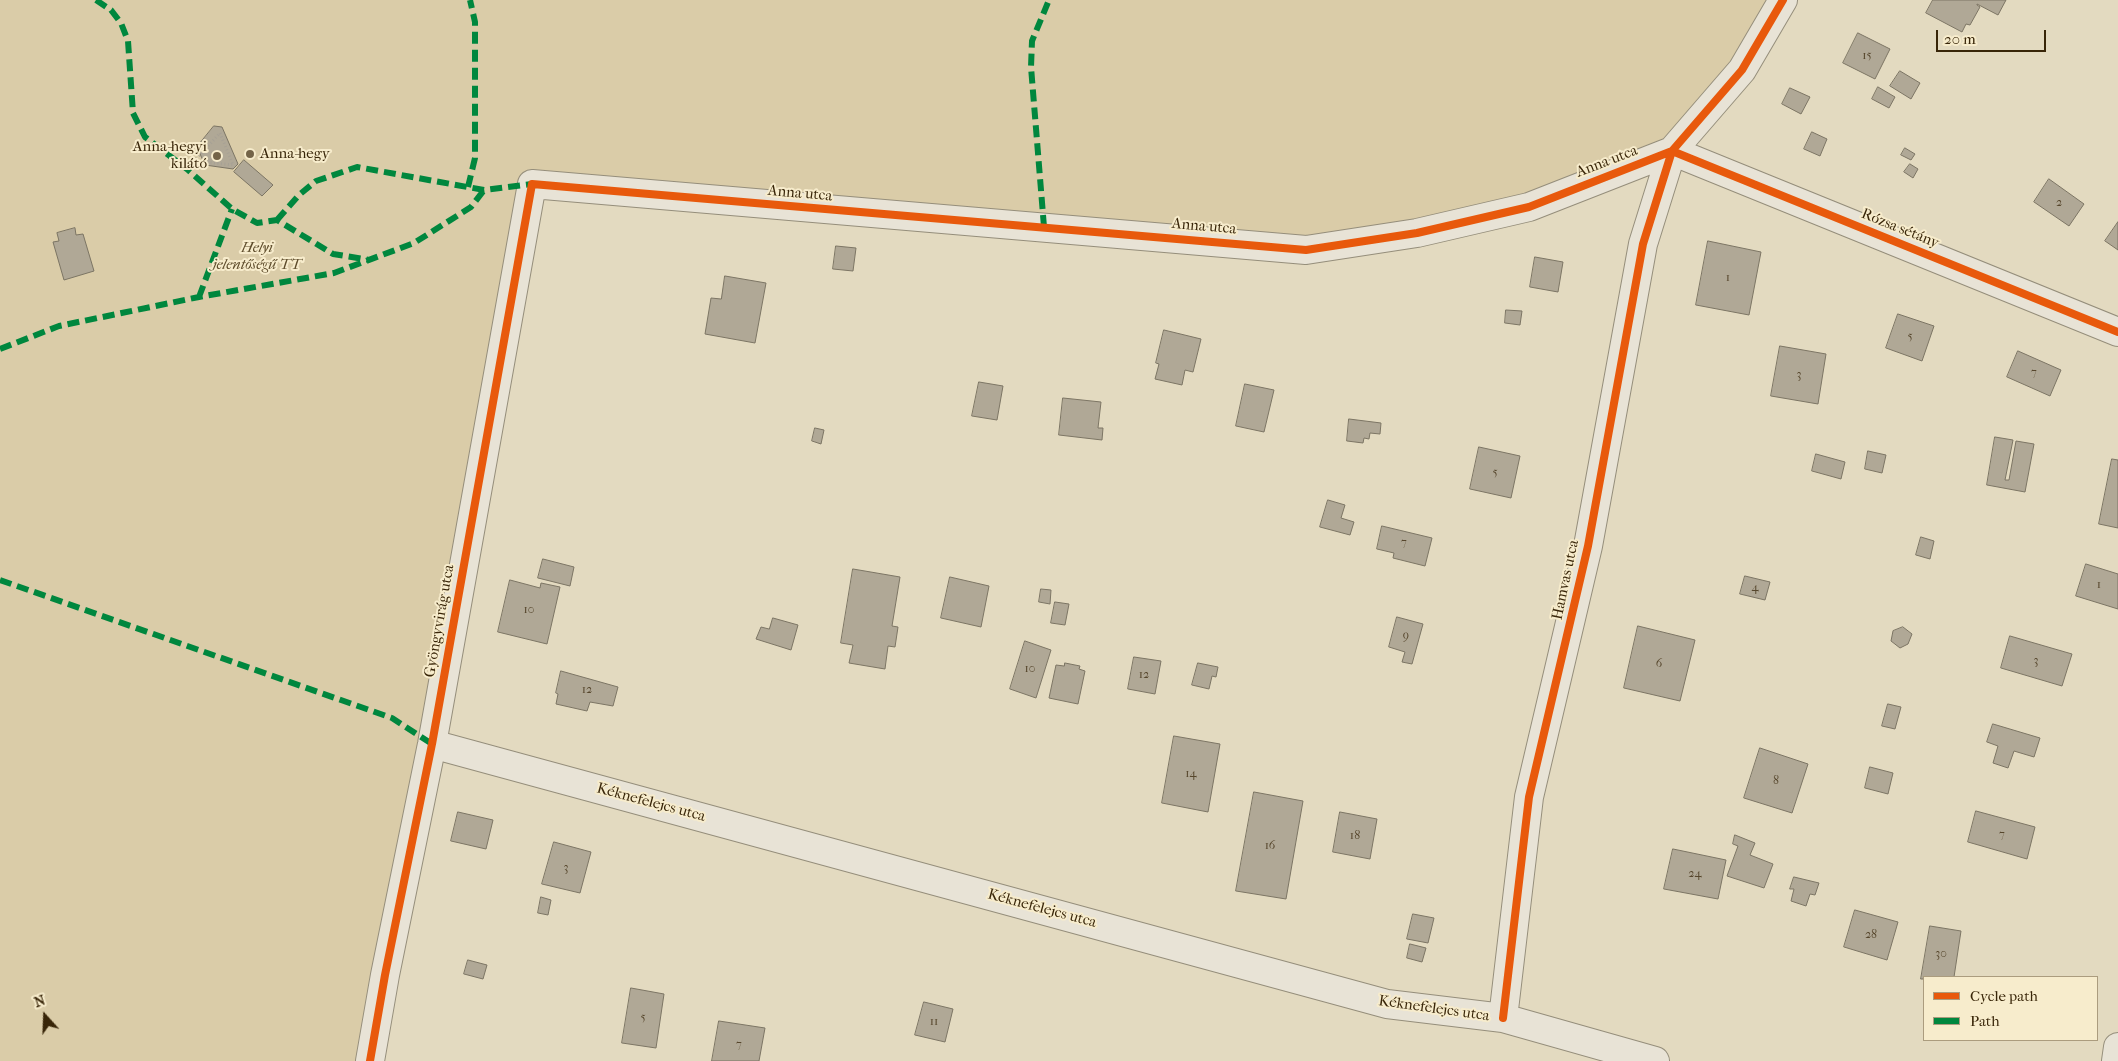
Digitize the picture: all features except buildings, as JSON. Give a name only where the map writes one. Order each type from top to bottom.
[{"type":"street","name":"Anna utca","points":[[532,184],[1306,250],[1417,233],[1529,207],[1672,151],[1742,70],[1783,0]]},
{"type":"street","name":"Rózsa sétány","points":[[1672,151],[2118,332]]},
{"type":"street","name":"Hamvas utca","points":[[1503,1018],[1529,797],[1588,546],[1642,244],[1672,151]]},
{"type":"street","name":"Gyöngyvirág utca","points":[[370,1061],[385,975],[432,744],[532,184]]},
{"type":"street","name":"Kéknefelejcs utca","points":[[432,744],[1387,1004],[1503,1018],[1655,1061]]},
{"type":"street","points":[[2116,1061],[2118,1047]]},
{"type":"path","points":[[187,170],[220,133],[233,165],[205,162]]},
{"type":"green space","name":"Helyi jelentőségű TT","points":[[0,0],[1783,0],[1672,151],[1529,207],[1306,250],[532,184],[373,1061],[0,1061]]},
{"type":"marked path","points":[[96,0],[111,10],[121,23],[128,41],[133,113],[145,137],[187,169],[232,209],[257,223],[277,220],[333,254],[370,260]]},
{"type":"marked path","points":[[468,187],[475,158],[475,22],[470,0]]},
{"type":"marked path","points":[[1044,227],[1031,67],[1032,41],[1049,0]]},
{"type":"marked path","points":[[277,220],[299,195],[316,181],[357,167],[484,190],[532,184]]},
{"type":"marked path","points":[[0,349],[59,326],[199,297],[334,273],[414,243],[471,207],[484,190]]},
{"type":"marked path","points":[[199,297],[232,209]]},
{"type":"marked path","points":[[0,580],[392,718],[432,744]]},
{"type":"cycle path","points":[[370,1061],[385,975],[432,744],[532,184],[1306,250],[1417,233],[1529,207],[1672,151],[1742,70],[1783,0]]},
{"type":"cycle path","points":[[1503,1018],[1529,797],[1588,546],[1643,244],[1672,151],[2118,332]]},
{"type":"place","name":"Anna-hegy","points":[[250,154]]},
{"type":"place","name":"Anna-hegyi kilátó","points":[[217,156]]}]
